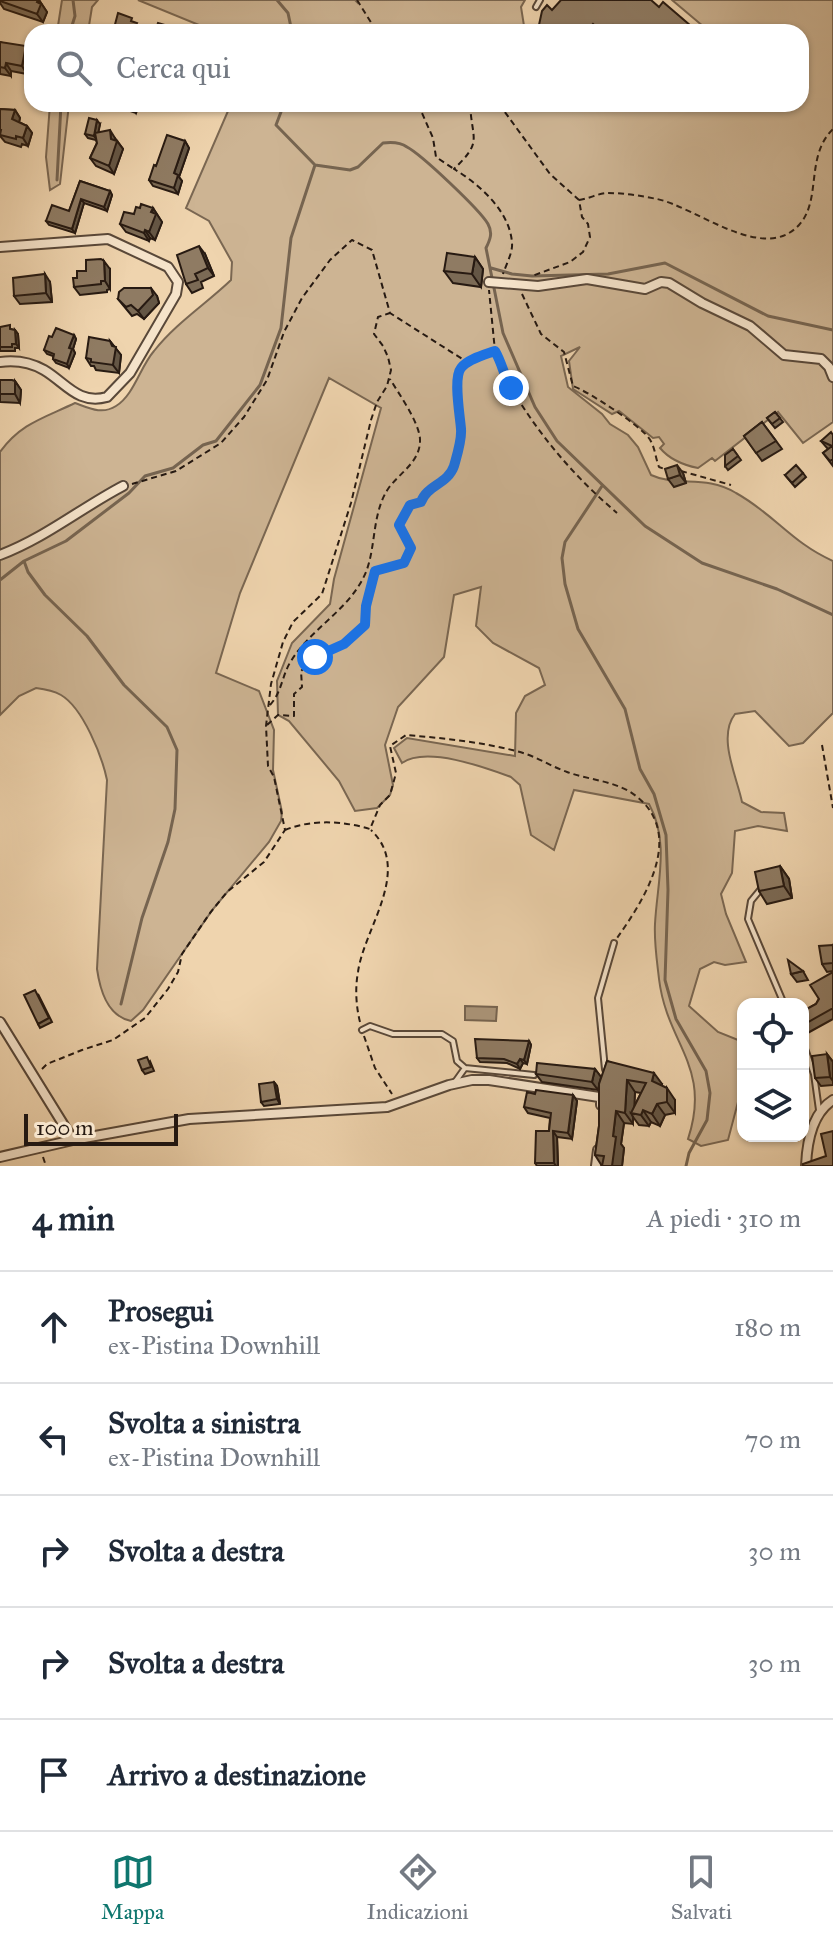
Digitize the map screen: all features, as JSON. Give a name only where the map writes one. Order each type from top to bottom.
[{"type":"street","points":[[0,247],[108,239],[168,267],[178,282],[176,294],[130,373],[107,397],[99,399],[72,393],[44,370],[17,360],[0,362]]},
{"type":"street","points":[[489,282],[538,286],[587,279],[645,289],[661,282],[669,283],[750,326],[784,355],[821,359],[833,377]]},
{"type":"street","points":[[0,555],[29,544],[123,486]]},
{"type":"street","points":[[0,1022],[73,1140]]},
{"type":"street","points":[[0,1157],[189,1119],[370,1109],[400,1103],[453,1084],[489,1080],[603,1094],[601,1122]]},
{"type":"street","points":[[806,1166],[809,1139],[819,1112],[833,1100]]},
{"type":"street","points":[[596,1166],[600,1137]]},
{"type":"lane","points":[[536,7],[540,0]]},
{"type":"lane","points":[[761,890],[749,904],[748,919],[781,998]]},
{"type":"lane","points":[[606,1080],[598,998],[614,943]]},
{"type":"lane","points":[[362,1030],[370,1026],[393,1034],[442,1034],[453,1041],[457,1061],[465,1068],[534,1075]]},
{"type":"lane","points":[[809,1060],[819,1112]]},
{"type":"lane","points":[[453,1084],[465,1068]]},
{"type":"path","points":[[357,0],[372,24]]},
{"type":"path","points":[[422,112],[433,138],[436,157],[477,183],[505,222],[513,245],[501,283]]},
{"type":"path","points":[[454,169],[471,153],[475,144],[471,112]]},
{"type":"path","points":[[505,112],[550,174],[579,200],[582,217],[588,224],[590,237],[583,252],[570,262],[541,271],[522,285],[523,297],[541,334],[564,352],[573,386],[589,393],[647,436],[662,470],[695,473],[731,485]]},
{"type":"path","points":[[579,200],[606,193],[651,198],[694,211],[711,222],[753,237],[785,236],[799,225],[807,213],[821,145],[833,129]]},
{"type":"path","points":[[123,486],[176,471],[221,443],[244,417],[267,380],[284,332],[302,298],[330,260],[352,240],[372,250],[390,313],[467,362]]},
{"type":"path","points":[[489,282],[495,351],[502,372],[542,437],[578,477],[617,513]]},
{"type":"path","points":[[285,830],[274,777],[268,766],[266,726],[271,684],[283,642],[293,622],[322,594],[351,503],[371,420],[389,377],[388,357],[374,334],[378,317],[390,313]]},
{"type":"path","points":[[266,726],[278,715],[294,716],[294,694],[302,687],[301,671],[315,657],[344,644],[365,625],[366,606],[375,571],[404,563],[411,548],[399,525],[410,505],[421,502],[425,492],[453,470],[461,429],[457,414],[460,404],[456,381],[459,370],[467,362],[495,351]]},
{"type":"path","points":[[269,706],[278,696],[291,660],[332,615],[344,608],[357,589],[367,569],[387,490],[414,460],[420,441],[416,424],[389,377]]},
{"type":"path","points":[[370,829],[380,805],[390,795],[396,773],[390,746],[406,735],[517,751],[636,795],[652,814],[659,839],[658,856],[655,874],[638,908],[614,943]]},
{"type":"path","points":[[822,745],[833,808]]},
{"type":"path","points":[[35,1080],[47,1064],[113,1040],[145,1018],[168,989],[178,972],[182,954],[210,913],[227,892],[264,862],[285,830],[312,823],[353,824],[370,829],[378,837],[384,853],[387,878],[381,907],[358,971],[357,1008],[375,1068],[400,1103]]},
{"type":"shaded area","points":[[62,0],[98,0],[92,7],[89,24],[58,24]]},
{"type":"shaded area","points":[[138,0],[525,0],[521,7],[524,24],[196,24]]},
{"type":"shaded area","points":[[672,0],[833,0],[833,422],[803,443],[778,412],[715,461],[712,458],[698,468],[692,467],[664,452],[660,448],[664,444],[659,437],[653,438],[619,411],[612,414],[573,389],[569,361],[580,347],[561,356],[568,387],[610,424],[628,435],[638,447],[651,475],[672,481],[702,482],[724,487],[749,501],[806,546],[833,561],[833,713],[803,743],[789,746],[755,711],[735,714],[728,734],[730,757],[742,802],[761,812],[784,813],[787,831],[758,826],[735,831],[732,873],[721,894],[746,962],[725,965],[714,962],[700,969],[689,1006],[718,1032],[737,1040],[737,1106],[728,1140],[701,1146],[688,1139],[695,1092],[686,1056],[670,1022],[659,979],[655,931],[661,848],[649,804],[574,790],[554,850],[531,835],[520,785],[511,777],[440,757],[412,758],[402,763],[394,748],[407,738],[515,756],[516,713],[525,696],[545,685],[539,668],[493,643],[476,626],[481,587],[454,595],[444,657],[398,707],[385,745],[393,785],[390,795],[377,808],[355,811],[339,781],[289,721],[278,715],[277,681],[292,643],[330,604],[334,579],[381,408],[329,378],[240,593],[216,673],[259,691],[274,730],[273,770],[281,821],[269,842],[213,909],[143,1010],[131,1021],[116,1014],[106,1001],[97,969],[107,780],[101,758],[77,710],[52,691],[36,688],[19,696],[0,715],[0,452],[25,428],[75,403],[101,410],[116,406],[128,395],[149,358],[163,341],[231,280],[232,262],[209,221],[186,208],[228,112],[809,112],[809,24],[700,24]]},
{"type":"shaded area","points":[[49,112],[68,112],[60,184],[50,190],[46,157]]},
{"type":"shaded area","points":[[465,1006],[497,1007],[496,1021],[465,1020]]},
{"type":"building","points":[[0,0],[38,0],[41,4],[37,14]]},
{"type":"building","points":[[561,0],[651,0],[659,7],[663,2],[689,24],[539,24],[547,5],[552,10]]},
{"type":"building","points":[[118,13],[137,23],[136,24],[115,24]]},
{"type":"building","points":[[0,42],[24,46],[22,66],[6,63],[5,68],[0,67]]},
{"type":"building","points":[[0,109],[15,110],[12,119],[27,126],[23,138],[0,135]]},
{"type":"building","points":[[89,118],[97,120],[94,136],[85,134]]},
{"type":"building","points":[[110,130],[111,139],[117,141],[109,166],[90,158],[97,143],[95,133]]},
{"type":"building","points":[[167,135],[185,141],[174,173],[178,175],[174,188],[149,180]]},
{"type":"building","points":[[80,181],[110,191],[104,207],[81,199],[72,229],[46,221],[52,205],[69,211]]},
{"type":"building","points":[[141,204],[153,208],[151,212],[156,214],[149,232],[145,230],[144,233],[120,224],[124,212],[134,214]]},
{"type":"building","points":[[199,246],[208,268],[195,274],[198,280],[186,284],[177,255]]},
{"type":"building","points":[[447,253],[475,257],[472,274],[444,271]]},
{"type":"building","points":[[86,260],[104,261],[105,281],[74,287],[73,278],[77,278],[77,271],[86,271]]},
{"type":"building","points":[[45,274],[46,293],[14,296],[13,278]]},
{"type":"building","points":[[124,288],[151,288],[153,295],[138,311],[131,305],[126,307],[118,299],[119,292]]},
{"type":"building","points":[[10,325],[10,329],[15,330],[16,344],[0,347],[0,327]]},
{"type":"building","points":[[56,328],[74,335],[67,364],[53,359],[54,354],[44,350]]},
{"type":"building","points":[[89,337],[110,341],[116,347],[113,365],[91,362],[86,358]]},
{"type":"building","points":[[0,380],[15,381],[15,394],[0,394]]},
{"type":"building","points":[[775,412],[780,418],[772,424],[767,418]]},
{"type":"building","points":[[762,422],[776,441],[756,453],[744,436]]},
{"type":"building","points":[[831,432],[833,459],[830,461],[823,453],[832,446],[821,441]]},
{"type":"building","points":[[733,449],[738,456],[725,466],[725,455]]},
{"type":"building","points":[[677,465],[680,475],[668,479],[665,469]]},
{"type":"building","points":[[796,465],[803,473],[792,483],[785,475]]},
{"type":"building","points":[[780,866],[784,886],[759,891],[755,872]]},
{"type":"building","points":[[833,945],[833,963],[822,964],[819,946]]},
{"type":"building","points":[[788,960],[803,971],[791,974]]},
{"type":"building","points":[[833,972],[833,1008],[809,1022],[809,1008],[819,999],[810,985]]},
{"type":"building","points":[[35,990],[49,1018],[38,1024],[24,995]]},
{"type":"building","points":[[475,1039],[529,1041],[524,1060],[520,1059],[517,1064],[504,1059],[477,1058]]},
{"type":"building","points":[[827,1054],[830,1077],[815,1078],[812,1056]]},
{"type":"building","points":[[147,1057],[151,1067],[142,1070],[138,1060]]},
{"type":"building","points":[[607,1061],[654,1073],[652,1081],[667,1088],[667,1102],[657,1104],[652,1114],[643,1110],[641,1115],[631,1113],[646,1083],[627,1080],[625,1113],[616,1111],[612,1166],[602,1166],[604,1156],[595,1155],[599,1084]]},
{"type":"building","points":[[537,1063],[595,1069],[592,1082],[536,1074]]},
{"type":"building","points":[[274,1082],[277,1099],[261,1102],[259,1084]]},
{"type":"building","points":[[536,1090],[573,1095],[568,1133],[553,1131],[554,1163],[535,1163],[536,1131],[549,1131],[551,1113],[524,1107],[527,1092],[535,1094]]},
{"type":"building","points":[[833,1131],[833,1166],[803,1166],[826,1156],[821,1134]]},
{"type":"waterway","points":[[72,24],[73,0]]},
{"type":"waterway","points":[[277,0],[288,13],[290,24]]},
{"type":"waterway","points":[[57,180],[61,112]]},
{"type":"waterway","points":[[281,112],[276,125],[315,165],[350,170],[358,167],[383,143],[392,143],[401,144],[414,152],[437,171],[488,224],[490,239],[486,248],[503,333],[535,407],[557,441],[645,526],[702,563],[777,589],[833,615]]},
{"type":"waterway","points":[[121,1004],[142,918],[168,842],[175,809],[177,750],[167,727],[124,685],[87,636],[45,595],[24,561],[66,541],[129,493],[145,476],[173,468],[203,445],[216,441],[260,385],[281,328],[291,238],[315,165]]},
{"type":"waterway","points":[[491,268],[532,276],[608,274],[665,263],[768,316],[833,330]]},
{"type":"waterway","points":[[602,486],[565,542],[562,558],[565,584],[578,629],[625,709],[640,769],[654,794],[666,835],[665,980],[676,1019],[706,1071],[710,1093],[707,1120],[689,1153],[686,1166]]},
{"type":"waterway","points":[[0,580],[24,561]]},
{"type":"route","points":[[315,657],[344,644],[365,625],[366,606],[375,571],[404,563],[411,548],[399,525],[410,505],[421,502],[425,492],[453,470],[461,429],[457,414],[460,404],[456,381],[459,370],[467,362],[495,351],[511,388]]}]
